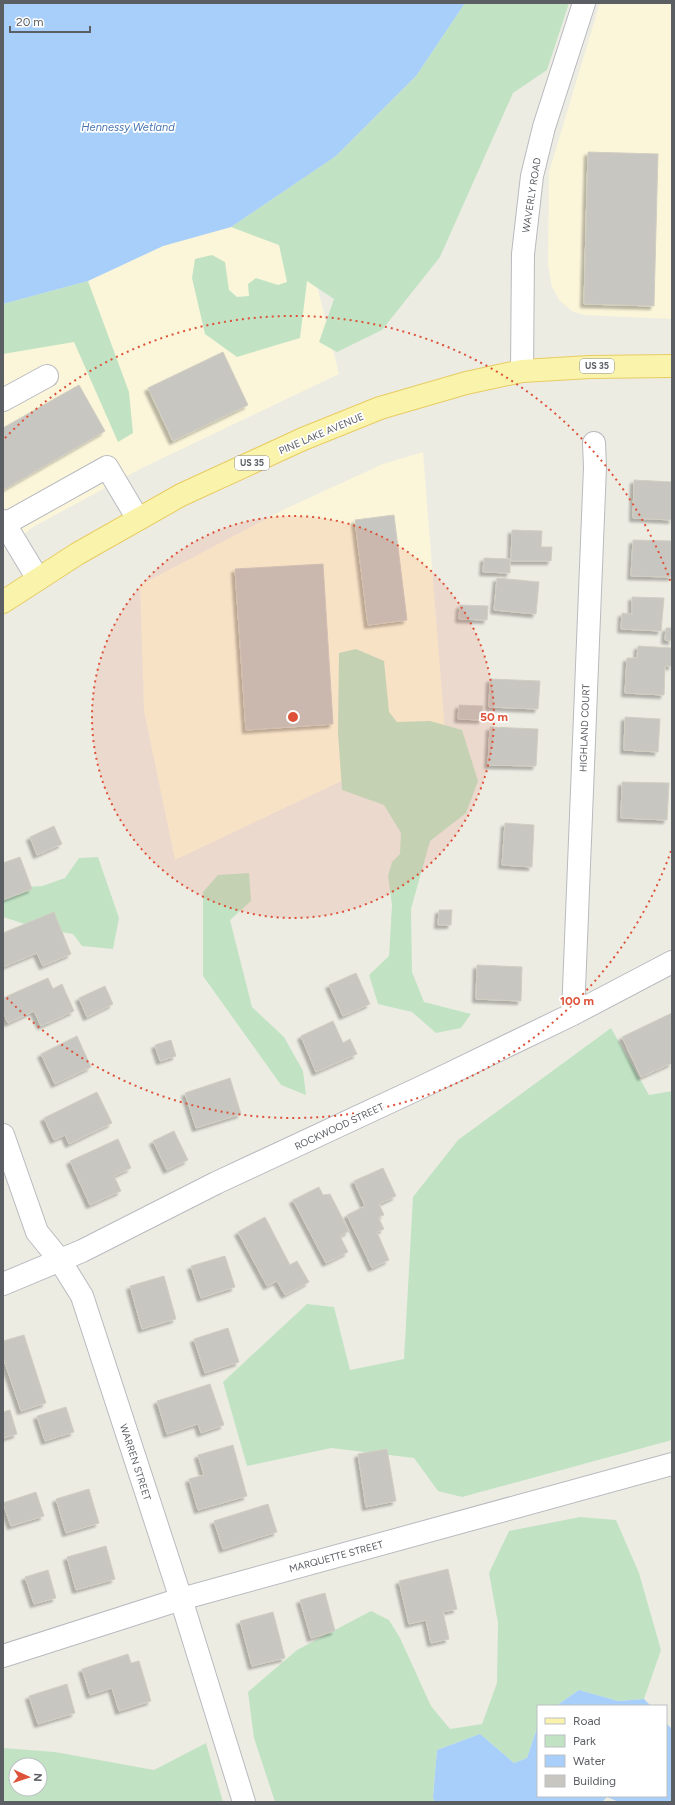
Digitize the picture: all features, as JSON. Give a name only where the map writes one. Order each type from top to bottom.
[{"type":"main road","name":"PINE LAKE AVENUE","points":[[3,602],[77,554],[188,492],[303,439],[380,408],[466,383],[522,371],[630,365],[672,366]]},
{"type":"street","name":"WAVERLY ROAD","points":[[522,371],[523,254],[532,176],[544,127],[584,3]]},
{"type":"street","points":[[3,400],[47,376]]},
{"type":"street","name":"HIGHLAND COURT","points":[[573,1014],[595,475],[594,442]]},
{"type":"street","points":[[38,580],[4,523],[107,467],[138,519]]},
{"type":"street","name":"ROCKWOOD STREET","points":[[3,1284],[82,1251],[216,1183],[426,1085],[573,1014],[672,962]]},
{"type":"street","name":"WARREN STREET","points":[[3,1135],[37,1232],[59,1260],[82,1296],[181,1599],[244,1802]]},
{"type":"street","name":"MARQUETTE STREET","points":[[3,1656],[181,1599],[672,1464]]},
{"type":"shaded area","points":[[600,3],[672,3],[672,319],[584,315],[572,311],[560,301],[552,287],[548,265],[549,172]]},
{"type":"shaded area","points":[[292,186],[339,374],[142,468],[33,527],[3,551],[3,304],[88,281],[163,246],[231,227]]},
{"type":"shaded area","points":[[423,452],[445,732],[175,860],[144,711],[140,585],[287,508],[383,464]]},
{"type":"green space","points":[[465,3],[569,3],[547,70],[513,93],[440,257],[382,330],[337,352],[319,342],[334,299],[307,281],[300,338],[237,357],[205,334],[192,278],[195,259],[212,255],[225,262],[229,290],[237,297],[249,296],[248,284],[256,278],[278,285],[287,282],[279,245],[231,227],[336,156],[416,76]]},
{"type":"green space","points":[[88,281],[129,392],[133,433],[118,442],[74,342],[3,354],[3,304]]},
{"type":"green space","points":[[356,649],[384,661],[389,712],[397,722],[430,721],[462,730],[478,781],[466,813],[430,841],[411,909],[412,972],[424,1002],[471,1014],[461,1028],[436,1033],[412,1012],[378,1004],[369,975],[389,956],[392,905],[388,876],[392,862],[400,854],[401,833],[384,805],[342,790],[338,732],[339,653]]},
{"type":"green space","points":[[98,857],[119,918],[113,949],[82,946],[73,934],[34,927],[3,917],[3,901],[11,888],[42,886],[65,878],[79,858]]},
{"type":"green space","points":[[249,873],[251,901],[230,920],[252,1007],[284,1037],[303,1071],[306,1095],[281,1085],[203,976],[203,892],[218,875]]},
{"type":"green space","points":[[611,1028],[649,1095],[672,1091],[672,1440],[462,1497],[438,1491],[414,1458],[331,1448],[247,1466],[223,1382],[307,1304],[334,1307],[350,1370],[404,1359],[413,1197],[458,1140]]},
{"type":"green space","points":[[580,1517],[616,1520],[639,1573],[661,1650],[644,1699],[618,1701],[579,1690],[557,1705],[537,1705],[537,1728],[527,1758],[514,1763],[480,1734],[437,1750],[433,1798],[435,1802],[275,1802],[254,1738],[248,1692],[297,1650],[371,1611],[389,1620],[400,1638],[431,1706],[450,1729],[482,1724],[497,1683],[498,1623],[489,1573],[509,1531]]},
{"type":"green space","points":[[206,1743],[223,1802],[3,1802],[3,1748],[55,1752],[154,1770]]},
{"type":"water","name":"Hennessy Wetland","points":[[3,3],[465,3],[416,76],[336,156],[231,227],[163,246],[88,281],[3,304]]},
{"type":"water","points":[[579,1690],[618,1701],[644,1699],[650,1705],[557,1705]]},
{"type":"water","points":[[667,1724],[672,1729],[672,1802],[619,1802],[607,1797],[667,1797]]},
{"type":"water","points":[[537,1728],[537,1797],[607,1797],[602,1802],[435,1802],[433,1798],[437,1750],[480,1734],[514,1763],[527,1758]]},
{"type":"building","points":[[588,152],[658,154],[654,306],[584,304]]},
{"type":"building","points":[[223,352],[248,405],[173,441],[148,388]]},
{"type":"building","points":[[79,385],[105,431],[3,490],[3,428]]},
{"type":"building","points":[[634,480],[672,482],[672,520],[633,518]]},
{"type":"building","points":[[394,515],[407,620],[368,625],[355,520]]},
{"type":"building","points":[[512,530],[542,531],[541,547],[552,547],[551,561],[511,561]]},
{"type":"building","points":[[633,540],[672,541],[672,577],[631,576]]},
{"type":"building","points":[[484,558],[510,559],[510,573],[483,572]]},
{"type":"building","points":[[323,564],[333,724],[246,730],[235,569]]},
{"type":"building","points":[[497,578],[539,582],[536,614],[494,610]]},
{"type":"building","points":[[632,597],[664,598],[661,631],[621,629],[622,613],[632,614]]},
{"type":"building","points":[[460,605],[488,606],[487,620],[459,619]]},
{"type":"building","points":[[666,628],[672,628],[672,641],[665,640]]},
{"type":"building","points":[[638,646],[672,648],[672,666],[665,666],[664,695],[625,693],[627,658],[637,658]]},
{"type":"building","points":[[490,679],[540,681],[538,709],[489,707]]},
{"type":"building","points":[[459,705],[483,706],[482,720],[458,719]]},
{"type":"building","points":[[625,717],[660,719],[658,752],[624,750]]},
{"type":"building","points":[[490,727],[538,729],[536,766],[488,765]]},
{"type":"building","points":[[622,782],[669,783],[667,820],[621,818]]},
{"type":"building","points":[[505,823],[534,825],[532,867],[502,865]]},
{"type":"building","points":[[54,826],[62,844],[37,855],[30,837]]},
{"type":"building","points":[[20,857],[32,889],[3,900],[3,863]]},
{"type":"building","points":[[439,910],[452,910],[451,925],[438,925]]},
{"type":"building","points":[[54,912],[71,954],[43,966],[37,953],[3,967],[3,933]]},
{"type":"building","points":[[477,965],[522,967],[521,1001],[476,999]]},
{"type":"building","points":[[356,973],[370,1004],[343,1016],[329,985]]},
{"type":"building","points":[[48,978],[53,989],[62,984],[74,1011],[41,1026],[34,1011],[8,1023],[3,1012],[3,998]]},
{"type":"building","points":[[105,986],[113,1004],[87,1017],[79,998]]},
{"type":"building","points":[[672,1013],[672,1063],[641,1077],[622,1037]]},
{"type":"building","points":[[333,1021],[343,1043],[350,1039],[357,1054],[316,1072],[301,1036]]},
{"type":"building","points":[[77,1036],[91,1067],[55,1084],[41,1054]]},
{"type":"building","points":[[171,1040],[176,1056],[160,1061],[155,1045]]},
{"type":"building","points":[[230,1078],[241,1114],[196,1128],[185,1093]]},
{"type":"building","points":[[97,1092],[112,1123],[69,1144],[65,1135],[54,1140],[44,1118]]},
{"type":"building","points":[[174,1131],[188,1160],[167,1170],[153,1141]]},
{"type":"building","points":[[118,1139],[131,1168],[114,1176],[121,1191],[90,1205],[70,1161]]},
{"type":"building","points":[[383,1168],[396,1196],[379,1204],[384,1215],[378,1217],[384,1229],[377,1232],[389,1260],[372,1268],[347,1215],[365,1206],[354,1181]]},
{"type":"building","points":[[319,1187],[323,1195],[330,1194],[349,1231],[340,1236],[348,1252],[326,1263],[293,1200]]},
{"type":"building","points":[[265,1217],[290,1265],[297,1261],[309,1282],[285,1295],[277,1281],[267,1286],[238,1232]]},
{"type":"building","points":[[225,1256],[235,1287],[201,1298],[191,1266]]},
{"type":"building","points":[[164,1276],[176,1319],[142,1329],[130,1286]]},
{"type":"building","points":[[228,1328],[239,1362],[205,1373],[194,1339]]},
{"type":"building","points":[[24,1335],[46,1403],[21,1411],[3,1357],[3,1341]]},
{"type":"building","points":[[210,1384],[224,1425],[201,1433],[198,1424],[167,1434],[157,1401]]},
{"type":"building","points":[[66,1407],[74,1432],[45,1441],[37,1416]]},
{"type":"building","points":[[10,1410],[17,1434],[4,1438],[3,1412]]},
{"type":"building","points":[[233,1445],[247,1496],[198,1510],[189,1479],[204,1475],[198,1455]]},
{"type":"building","points":[[387,1449],[396,1501],[366,1507],[358,1454]]},
{"type":"building","points":[[89,1489],[99,1523],[66,1533],[56,1499]]},
{"type":"building","points":[[36,1492],[44,1516],[11,1526],[3,1503]]},
{"type":"building","points":[[268,1504],[277,1532],[223,1549],[214,1521]]},
{"type":"building","points":[[106,1546],[115,1579],[76,1590],[67,1557]]},
{"type":"building","points":[[448,1569],[457,1609],[443,1612],[449,1639],[431,1643],[426,1620],[409,1624],[399,1581]]},
{"type":"building","points":[[48,1570],[56,1598],[34,1604],[25,1577]]},
{"type":"building","points":[[325,1593],[335,1631],[311,1638],[300,1600]]},
{"type":"building","points":[[273,1612],[285,1658],[252,1666],[240,1621]]},
{"type":"building","points":[[128,1654],[131,1663],[139,1661],[151,1701],[119,1711],[112,1688],[90,1695],[82,1669]]},
{"type":"building","points":[[67,1684],[75,1713],[38,1724],[29,1696]]}]
